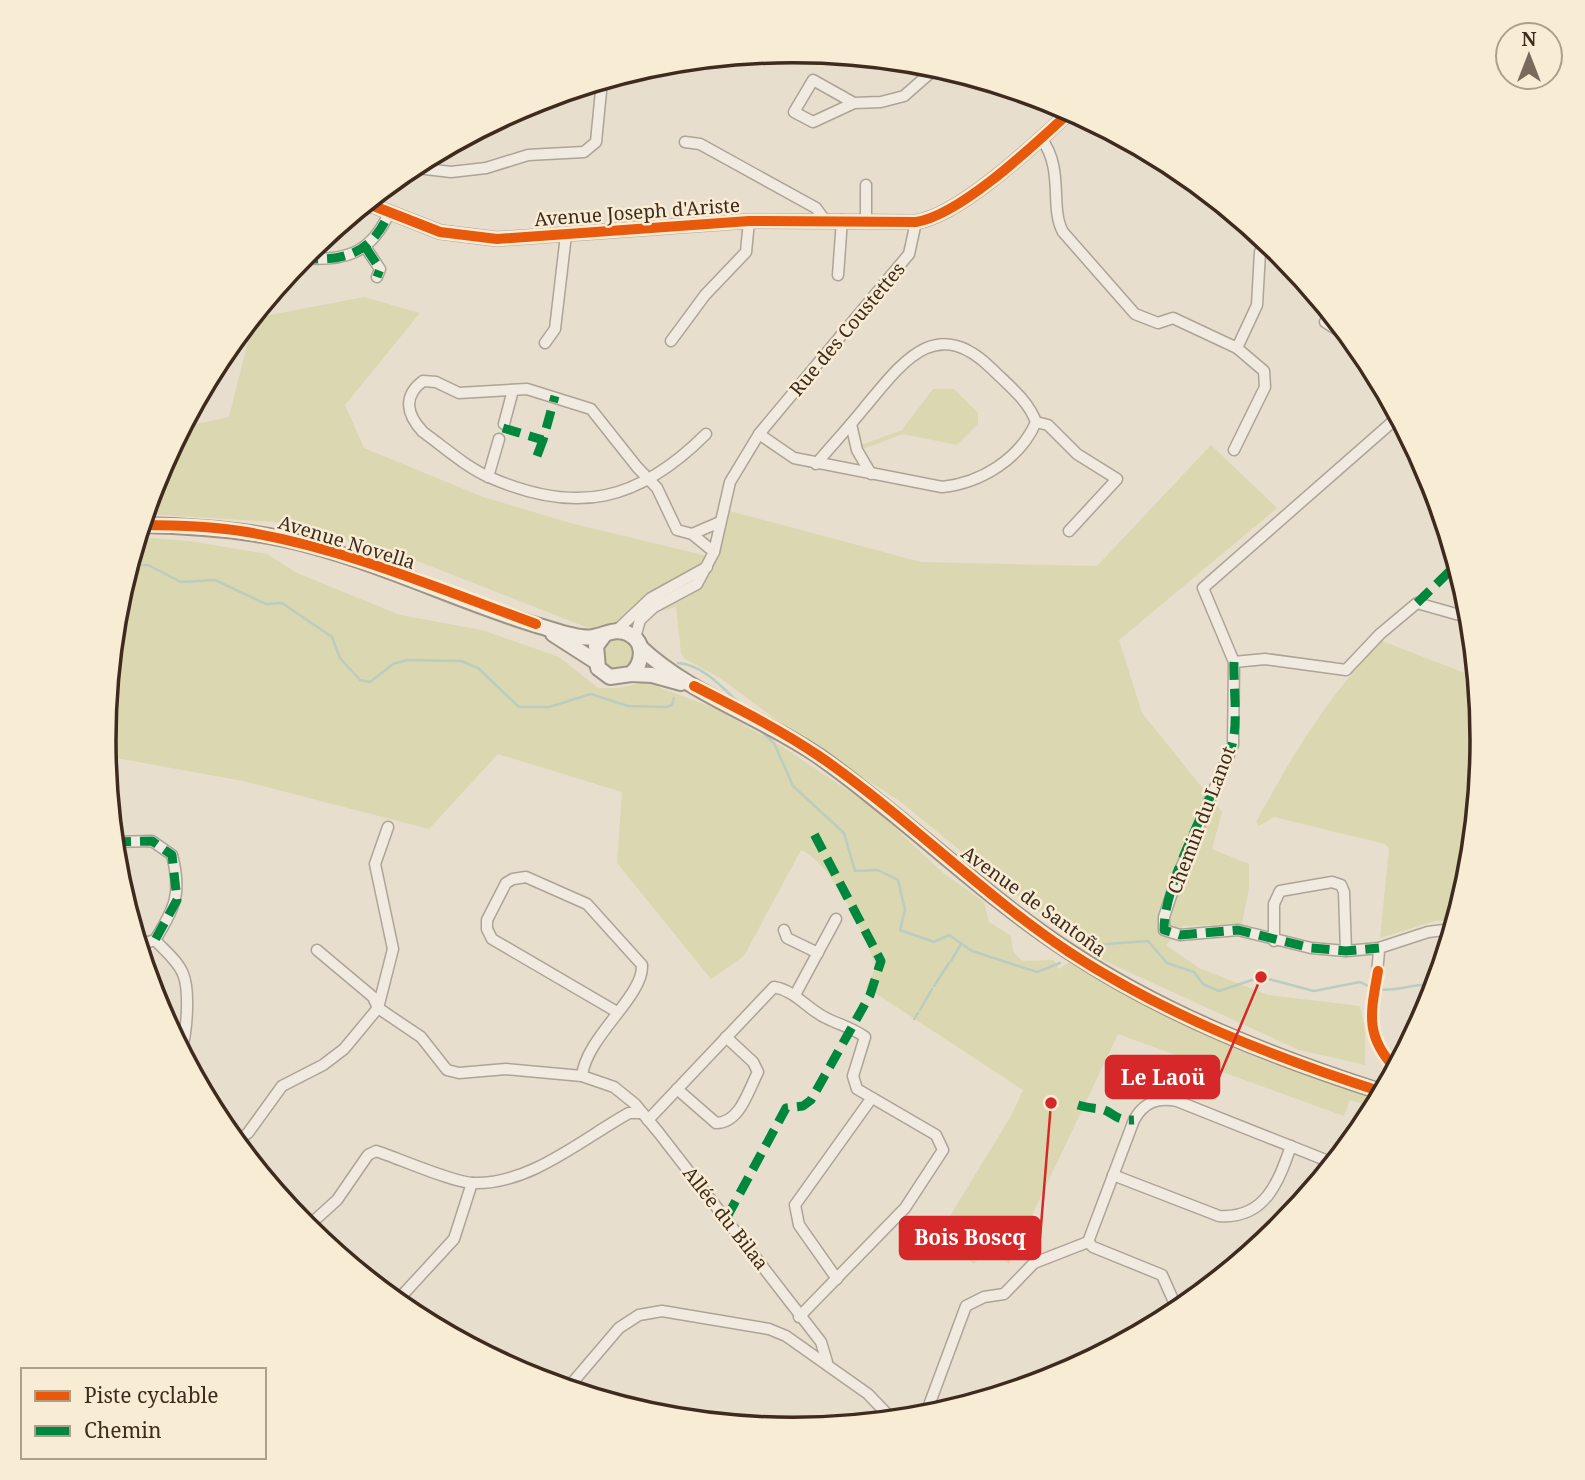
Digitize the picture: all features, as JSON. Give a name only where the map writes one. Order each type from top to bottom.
[{"type":"main road","name":"Avenue Novella","points":[[150,526],[245,531],[285,539],[358,561],[536,624],[589,638],[611,632]]},
{"type":"main road","name":"Avenue Novella","points":[[536,624],[595,661]]},
{"type":"main road","points":[[611,632],[638,642],[640,662],[631,674],[610,677],[595,661],[596,646],[611,632]]},
{"type":"main road","name":"Avenue de Santoña","points":[[638,642],[657,663],[694,687],[769,725],[819,756],[1007,906],[1068,951],[1115,980],[1225,1036],[1373,1089]]},
{"type":"main road","name":"Avenue de Santoña","points":[[631,674],[652,675],[694,687]]},
{"type":"street","points":[[854,103],[813,80],[794,111],[813,122],[854,103],[881,102],[904,96],[926,76]]},
{"type":"street","points":[[429,169],[451,172],[486,169],[528,155],[584,152],[596,142],[601,91]]},
{"type":"street","points":[[916,222],[939,216],[961,202],[1062,119]]},
{"type":"street","points":[[1041,138],[1057,181],[1058,224],[1135,314],[1158,323],[1173,318],[1237,348],[1264,371],[1267,378],[1234,450]]},
{"type":"street","points":[[685,142],[699,144],[809,204],[821,213],[824,219]]},
{"type":"street","points":[[866,185],[866,221]]},
{"type":"street","name":"Avenue Joseph d'Ariste","points":[[375,207],[440,232],[468,237],[566,236],[749,221],[824,219],[916,222]]},
{"type":"street","points":[[317,258],[331,258],[366,248],[378,237],[389,213]]},
{"type":"street","points":[[838,275],[842,220]]},
{"type":"street","points":[[671,341],[705,295],[746,252],[749,221]]},
{"type":"street","name":"Rue des Coustettes","points":[[638,642],[640,620],[654,607],[697,584],[713,552],[730,482],[759,434],[909,254],[916,222]]},
{"type":"street","points":[[545,342],[555,329],[566,236]]},
{"type":"street","points":[[366,248],[380,269],[377,277]]},
{"type":"street","points":[[1237,348],[1257,305],[1261,251]]},
{"type":"street","points":[[759,434],[794,458],[816,464],[942,488],[984,477],[1001,464],[1031,433],[1036,422],[1031,408],[975,352],[950,345],[927,347],[904,359],[816,464]]},
{"type":"street","points":[[706,434],[680,461],[648,479],[617,494],[590,499],[560,499],[488,477],[423,432],[414,422],[407,404],[411,389],[423,381],[436,382],[459,393],[527,389],[591,409],[648,479],[657,488],[677,530],[692,534],[713,552]]},
{"type":"street","points":[[504,424],[513,390]]},
{"type":"street","points":[[1036,422],[1048,425],[1077,454],[1117,479],[1069,531]]},
{"type":"street","points":[[851,424],[857,450],[871,474]]},
{"type":"street","name":"Chemin du Lanot","points":[[1391,424],[1203,588],[1234,662],[1233,745],[1177,878],[1164,918],[1164,930],[1180,935],[1238,930],[1273,941],[1346,951],[1379,948],[1442,930]]},
{"type":"street","points":[[488,477],[499,439]]},
{"type":"street","points":[[692,534],[720,522]]},
{"type":"street","points":[[611,632],[651,598],[707,567]]},
{"type":"street","points":[[1234,662],[1265,659],[1346,670],[1380,634],[1417,603],[1457,614]]},
{"type":"street","points":[[244,1136],[282,1086],[323,1065],[344,1049],[378,1008],[393,949],[375,864],[388,827]]},
{"type":"street","points":[[123,842],[152,841],[172,855],[177,900],[155,940],[147,942]]},
{"type":"street","points":[[582,1076],[586,1056],[617,1012],[642,974],[637,959],[587,904],[526,877],[506,883],[487,920],[486,929],[492,939],[617,1012]]},
{"type":"street","points":[[1273,941],[1274,904],[1280,891],[1332,882],[1340,885],[1345,892],[1346,951]]},
{"type":"street","points":[[795,995],[835,919]]},
{"type":"street","points":[[784,930],[787,938],[818,953]]},
{"type":"street","points":[[155,940],[183,973],[186,984],[185,1039]]},
{"type":"street","points":[[1379,948],[1370,1025],[1374,1037],[1389,1059]]},
{"type":"street","name":"Allée du Bilaa","points":[[317,950],[373,997],[378,1008],[421,1037],[447,1070],[459,1073],[506,1069],[582,1076],[614,1087],[635,1104],[726,1217],[807,1328],[821,1342],[827,1362]]},
{"type":"street","points":[[315,1220],[337,1200],[368,1154],[376,1151],[472,1184],[516,1177],[629,1113],[644,1116],[677,1089],[774,987],[795,995],[824,1017],[853,1028],[865,1037],[853,1076],[857,1089],[936,1135],[943,1150],[905,1208],[799,1317]]},
{"type":"street","points":[[677,1089],[716,1123],[727,1123],[734,1118],[758,1072],[753,1062],[726,1037]]},
{"type":"street","points":[[837,1279],[799,1225],[795,1205],[871,1099]]},
{"type":"street","points":[[930,1403],[966,1306],[984,1297],[1004,1294],[1034,1263],[1088,1242],[1134,1120],[1147,1104],[1167,1099],[1324,1159]]},
{"type":"street","points":[[1113,1175],[1219,1216],[1231,1217],[1266,1200],[1275,1189],[1291,1146]]},
{"type":"street","points":[[403,1294],[454,1239],[472,1184]]},
{"type":"street","points":[[1088,1242],[1093,1247],[1162,1275],[1173,1300]]},
{"type":"street","points":[[574,1381],[619,1328],[639,1315],[662,1311],[769,1329],[806,1347],[868,1394],[884,1411]]},
{"type":"street","points":[[806,1347],[809,1340],[807,1328]]},
{"type":"shaded area","points":[[364,297],[420,313],[345,405],[364,448],[483,497],[574,524],[716,558],[726,510],[921,562],[1097,566],[1211,445],[1277,508],[1119,640],[1142,713],[1222,812],[1212,849],[1249,864],[1249,888],[1242,924],[1183,926],[1166,945],[1199,968],[1268,995],[1360,1006],[1365,1030],[1365,1065],[1299,1050],[1105,961],[995,879],[901,802],[792,731],[720,678],[685,659],[681,653],[676,607],[591,629],[407,557],[276,522],[154,515],[194,425],[229,417],[249,336],[265,316]]},
{"type":"shaded area","points":[[933,389],[954,389],[978,413],[978,424],[957,445],[903,434],[863,449],[861,445],[902,430]]},
{"type":"shaded area","points":[[147,538],[190,541],[267,554],[297,573],[400,615],[482,630],[559,657],[598,688],[618,688],[645,682],[714,708],[783,747],[874,808],[942,872],[984,902],[989,922],[1011,936],[1013,951],[1022,961],[1054,960],[1059,969],[1069,962],[1174,1021],[1266,1061],[1369,1095],[1363,1104],[1350,1100],[1344,1116],[1118,1034],[1009,1264],[994,1253],[984,1252],[974,1264],[939,1234],[1011,1116],[1023,1090],[866,987],[876,967],[856,919],[825,870],[801,850],[744,956],[711,979],[617,863],[622,792],[498,754],[429,829],[243,781],[116,758],[121,652]]},
{"type":"shaded area","points":[[618,637],[630,642],[635,654],[630,666],[618,671],[606,666],[601,654],[606,642]]},
{"type":"shaded area","points":[[1382,641],[1466,673],[1468,696],[1470,740],[1464,828],[1444,921],[1380,938],[1389,849],[1385,844],[1274,817],[1259,826],[1256,822],[1312,727],[1363,661]]},
{"type":"waterway","points":[[139,565],[148,565],[181,582],[215,580],[266,604],[282,603],[332,637],[340,658],[360,680],[370,682],[393,664],[407,660],[461,661],[478,668],[519,707],[549,707],[591,694],[628,706],[667,707],[672,705],[674,698]]},
{"type":"waterway","points":[[678,663],[687,664],[704,673],[741,705]]},
{"type":"waterway","points":[[756,727],[774,743],[793,786],[844,833],[855,871],[878,870],[898,880],[905,910],[900,930],[934,942],[949,935],[972,951],[1037,972],[1060,963]]},
{"type":"waterway","points":[[1081,946],[1148,941],[1167,963],[1194,972],[1203,984],[1219,991],[1261,977],[1314,991],[1360,982],[1370,987]]},
{"type":"waterway","points":[[951,961],[961,944]]},
{"type":"waterway","points":[[934,986],[949,963]]},
{"type":"waterway","points":[[1377,989],[1392,990],[1423,985]]},
{"type":"waterway","points":[[920,1010],[932,989]]},
{"type":"waterway","points":[[914,1019],[918,1013]]},
{"type":"marked path","points":[[316,259],[343,256],[365,246],[374,238],[389,213]]},
{"type":"marked path","points":[[366,248],[380,269],[377,277]]},
{"type":"marked path","points":[[503,428],[543,440],[555,396]]},
{"type":"marked path","points":[[537,456],[543,440]]},
{"type":"marked path","points":[[1417,603],[1448,573]]},
{"type":"marked path","points":[[1234,662],[1235,718],[1231,748],[1172,887],[1164,930],[1180,935],[1238,930],[1311,948],[1346,951],[1379,948]]},
{"type":"marked path","points":[[727,1217],[786,1108],[803,1106],[811,1100],[870,995],[881,961],[813,832]]},
{"type":"marked path","points":[[123,842],[152,841],[172,855],[177,900],[155,940]]},
{"type":"marked path","points":[[1078,1105],[1105,1110],[1118,1118],[1134,1120]]},
{"type":"cycle path","points":[[375,207],[440,232],[497,239],[749,221],[916,222],[934,217],[976,192],[1062,119]]},
{"type":"cycle path","points":[[150,525],[221,528],[284,539],[394,572],[536,624]]},
{"type":"cycle path","points":[[694,686],[819,756],[1036,929],[1106,975],[1181,1015],[1260,1049],[1373,1089]]},
{"type":"cycle path","points":[[1378,971],[1372,1023],[1378,1045],[1389,1060]]},
{"type":"place","name":"Le Laoü","points":[[1261,977]]},
{"type":"place","name":"Bois Boscq","points":[[1051,1103]]}]
